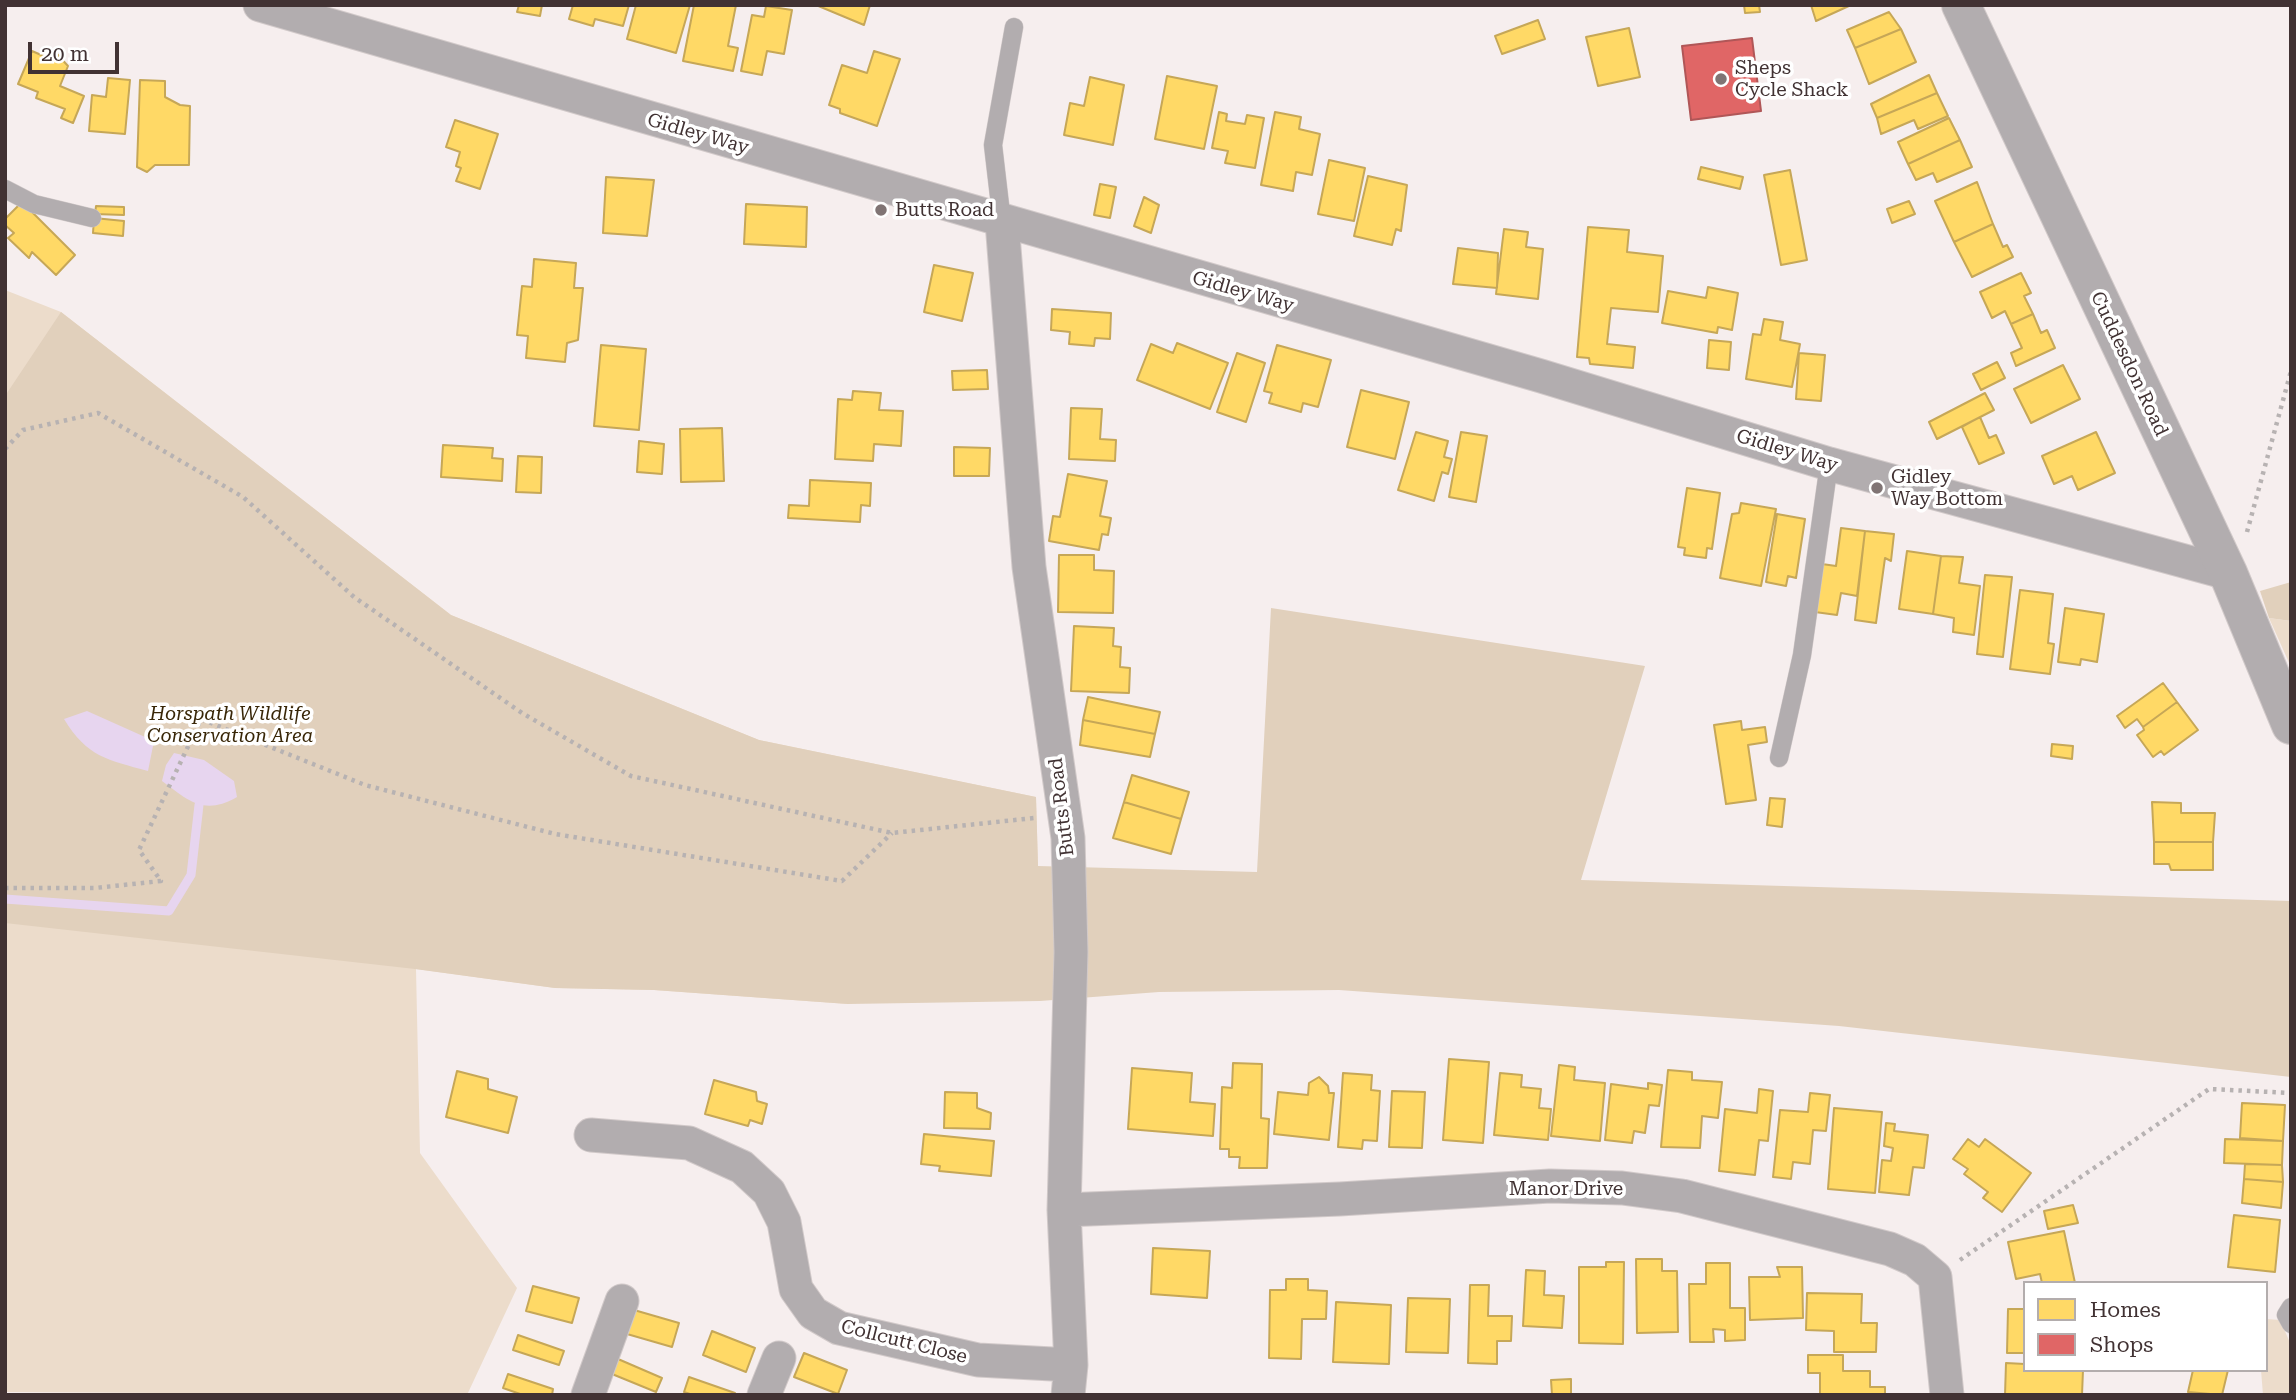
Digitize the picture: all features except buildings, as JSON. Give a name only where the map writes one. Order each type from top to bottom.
[{"type":"street","name":"Gidley Way","points":[[260,5],[1541,376],[1829,464],[2228,573]]},
{"type":"street","name":"Cuddesdon Road","points":[[1961,5],[2228,573],[2291,725]]},
{"type":"street","name":"Butts Road","points":[[1003,222],[1029,567],[1067,826],[1071,952],[1064,1210],[1069,1380]]},
{"type":"street","name":"Collcutt Close","points":[[591,1135],[689,1143],[743,1167],[769,1192],[784,1222],[796,1289],[813,1313],[839,1328],[1069,1380]]},
{"type":"street","name":"Manor Drive","points":[[1064,1210],[1326,1200],[1550,1186],[1622,1188],[1682,1196],[1890,1249],[1915,1260],[1935,1277]]},
{"type":"street","points":[[1935,1277],[1947,1395]]},
{"type":"street","points":[[588,1395],[622,1301]]},
{"type":"street","points":[[764,1395],[779,1357]]},
{"type":"lane","points":[[1003,222],[993,145],[1014,27]]},
{"type":"lane","points":[[5,189],[34,204],[92,218]]},
{"type":"lane","points":[[1779,758],[1802,655],[1829,464]]},
{"type":"lane","points":[[2291,1307],[2286,1315],[2291,1324]]},
{"type":"path","points":[[2228,573],[2244,548],[2291,370]]},
{"type":"path","points":[[5,449],[23,430],[98,413],[243,497],[354,597],[522,713],[631,776],[892,833],[1067,826]]},
{"type":"path","points":[[5,888],[95,888],[161,881],[139,850],[201,719],[365,785],[555,834],[842,881],[892,833]]},
{"type":"path","points":[[1935,1277],[2209,1089],[2291,1093]]},
{"type":"green space","name":"Horspath Wildlife Conservation Area","points":[[5,290],[61,312],[451,615],[759,740],[1036,797],[1038,866],[848,1004],[654,990],[555,988],[416,969],[420,1153],[517,1288],[467,1395],[5,1392]]},
{"type":"green space","points":[[61,312],[451,615],[759,740],[1036,797],[1038,866],[1257,872],[1271,608],[1645,666],[1581,880],[2291,901],[2291,1077],[1839,1026],[1339,990],[1159,992],[1040,1001],[848,1004],[654,990],[555,988],[415,969],[5,923],[5,396]]},
{"type":"green space","points":[[2291,582],[2291,621],[2269,618],[2260,591]]},
{"type":"green space","points":[[2269,618],[2291,621],[2291,667]]},
{"type":"green space","points":[[2268,1319],[2280,1320],[2291,1345],[2291,1395],[2263,1395],[2261,1372],[2268,1372]]},
{"type":"shaded area","points":[[87,711],[154,741],[148,771],[110,760],[81,742],[64,719]]},
{"type":"shaded area","points":[[174,753],[204,760],[234,781],[237,797],[225,803],[206,806],[180,795],[162,781],[166,765]]},
{"type":"waterway","points":[[5,899],[169,911],[191,875],[199,805]]},
{"type":"place","name":"Sheps Cycle Shack","points":[[1721,79]]},
{"type":"place","name":"Butts Road","points":[[881,210]]},
{"type":"place","name":"Gidley Way Bottom","points":[[1877,488]]}]
